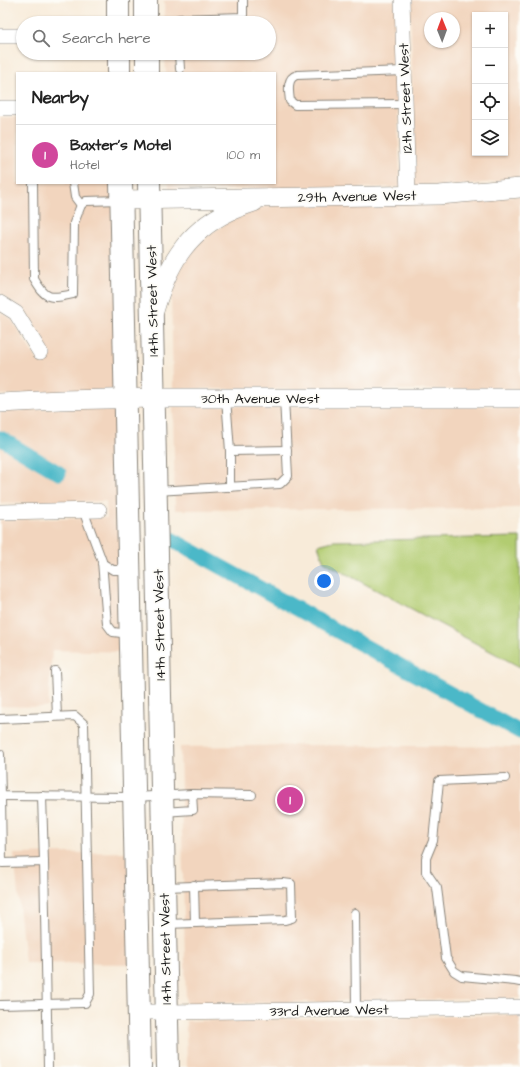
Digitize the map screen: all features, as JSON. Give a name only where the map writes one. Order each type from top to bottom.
[{"type":"main road","points":[[118,0],[118,16]]},
{"type":"main road","points":[[146,0],[146,16]]},
{"type":"main road","points":[[119,60],[119,72]]},
{"type":"main road","points":[[147,60],[147,72]]},
{"type":"main road","name":"14th Street West","points":[[122,191],[140,1067]]},
{"type":"main road","name":"14th Street West","points":[[150,191],[168,1067]]},
{"type":"street","name":"12th Street West","points":[[402,0],[408,196]]},
{"type":"street","points":[[0,36],[16,36]]},
{"type":"street","points":[[0,108],[16,108]]},
{"type":"street","name":"29th Avenue West","points":[[122,191],[150,191],[263,198],[408,196],[476,193],[520,188]]},
{"type":"street","points":[[152,316],[168,272],[178,255],[191,238],[227,212],[263,198]]},
{"type":"street","points":[[0,303],[16,313],[40,352]]},
{"type":"street","name":"30th Avenue West","points":[[0,403],[154,398],[520,398]]},
{"type":"street","points":[[0,512],[99,510]]},
{"type":"street","name":"33rd Avenue West","points":[[139,1012],[520,1007]]},
{"type":"lane","points":[[243,0],[243,16]]},
{"type":"lane","points":[[179,60],[180,69]]},
{"type":"lane","points":[[404,71],[296,75],[292,76],[290,79],[289,95],[290,101],[295,105],[405,104]]},
{"type":"lane","points":[[33,184],[34,279],[40,290],[47,296],[57,298],[73,294],[74,223],[81,205],[86,201],[122,191]]},
{"type":"lane","points":[[73,184],[75,197],[81,205]]},
{"type":"lane","points":[[226,398],[230,451],[230,487]]},
{"type":"lane","points":[[156,491],[280,484],[288,476],[284,398]]},
{"type":"lane","points":[[230,451],[287,450]]},
{"type":"lane","points":[[84,510],[102,563],[107,624],[113,632],[131,634]]},
{"type":"lane","points":[[102,563],[113,570],[129,570]]},
{"type":"lane","points":[[56,671],[57,716]]},
{"type":"lane","points":[[0,719],[75,716],[84,724],[90,994],[85,1003],[0,1005]]},
{"type":"lane","points":[[0,754],[2,863],[44,862]]},
{"type":"lane","points":[[505,778],[439,781],[433,841],[426,858],[426,872],[437,888],[446,958],[454,971],[462,976],[520,982]]},
{"type":"lane","points":[[162,804],[192,794],[252,795]]},
{"type":"lane","points":[[1,796],[134,797],[193,810],[192,794]]},
{"type":"lane","points":[[42,796],[48,1067]]},
{"type":"lane","points":[[164,887],[194,885],[291,884],[292,918],[285,920],[165,924]]},
{"type":"lane","points":[[194,885],[195,923]]},
{"type":"lane","points":[[355,912],[356,1009]]},
{"type":"shaded area","points":[[164,0],[395,0],[400,187],[269,189],[268,187],[262,189],[169,190],[169,184],[276,184],[276,72],[166,72],[165,60],[276,60],[276,16],[165,16]]},
{"type":"shaded area","points":[[410,0],[520,0],[520,179],[475,184],[415,187]]},
{"type":"shaded area","points":[[0,117],[16,117],[16,184],[114,184],[118,391],[0,395],[0,312],[11,319],[39,363],[51,354],[22,308],[0,293]]},
{"type":"shaded area","points":[[520,196],[520,390],[173,389],[171,285],[174,276],[196,245],[231,220],[265,206]]},
{"type":"shaded area","points":[[173,406],[520,406],[520,508],[175,510]]},
{"type":"shaded area","points":[[119,407],[123,652],[52,650],[48,707],[0,706],[0,520],[107,518],[106,501],[0,503],[0,412],[61,408]]},
{"type":"shaded area","points":[[308,745],[520,747],[520,998],[186,1004],[180,747]]},
{"type":"shaded area","points":[[128,852],[130,964],[25,963],[14,854]]},
{"type":"shaded area","points":[[520,1015],[520,1067],[187,1067],[186,1021]]},
{"type":"green space","points":[[520,537],[520,667],[324,562],[318,545],[333,541]]},
{"type":"waterway","points":[[0,438],[59,473]]},
{"type":"waterway","points":[[171,539],[520,732]]},
{"type":"place","name":"Baxter's Motel","points":[[290,800]]}]
